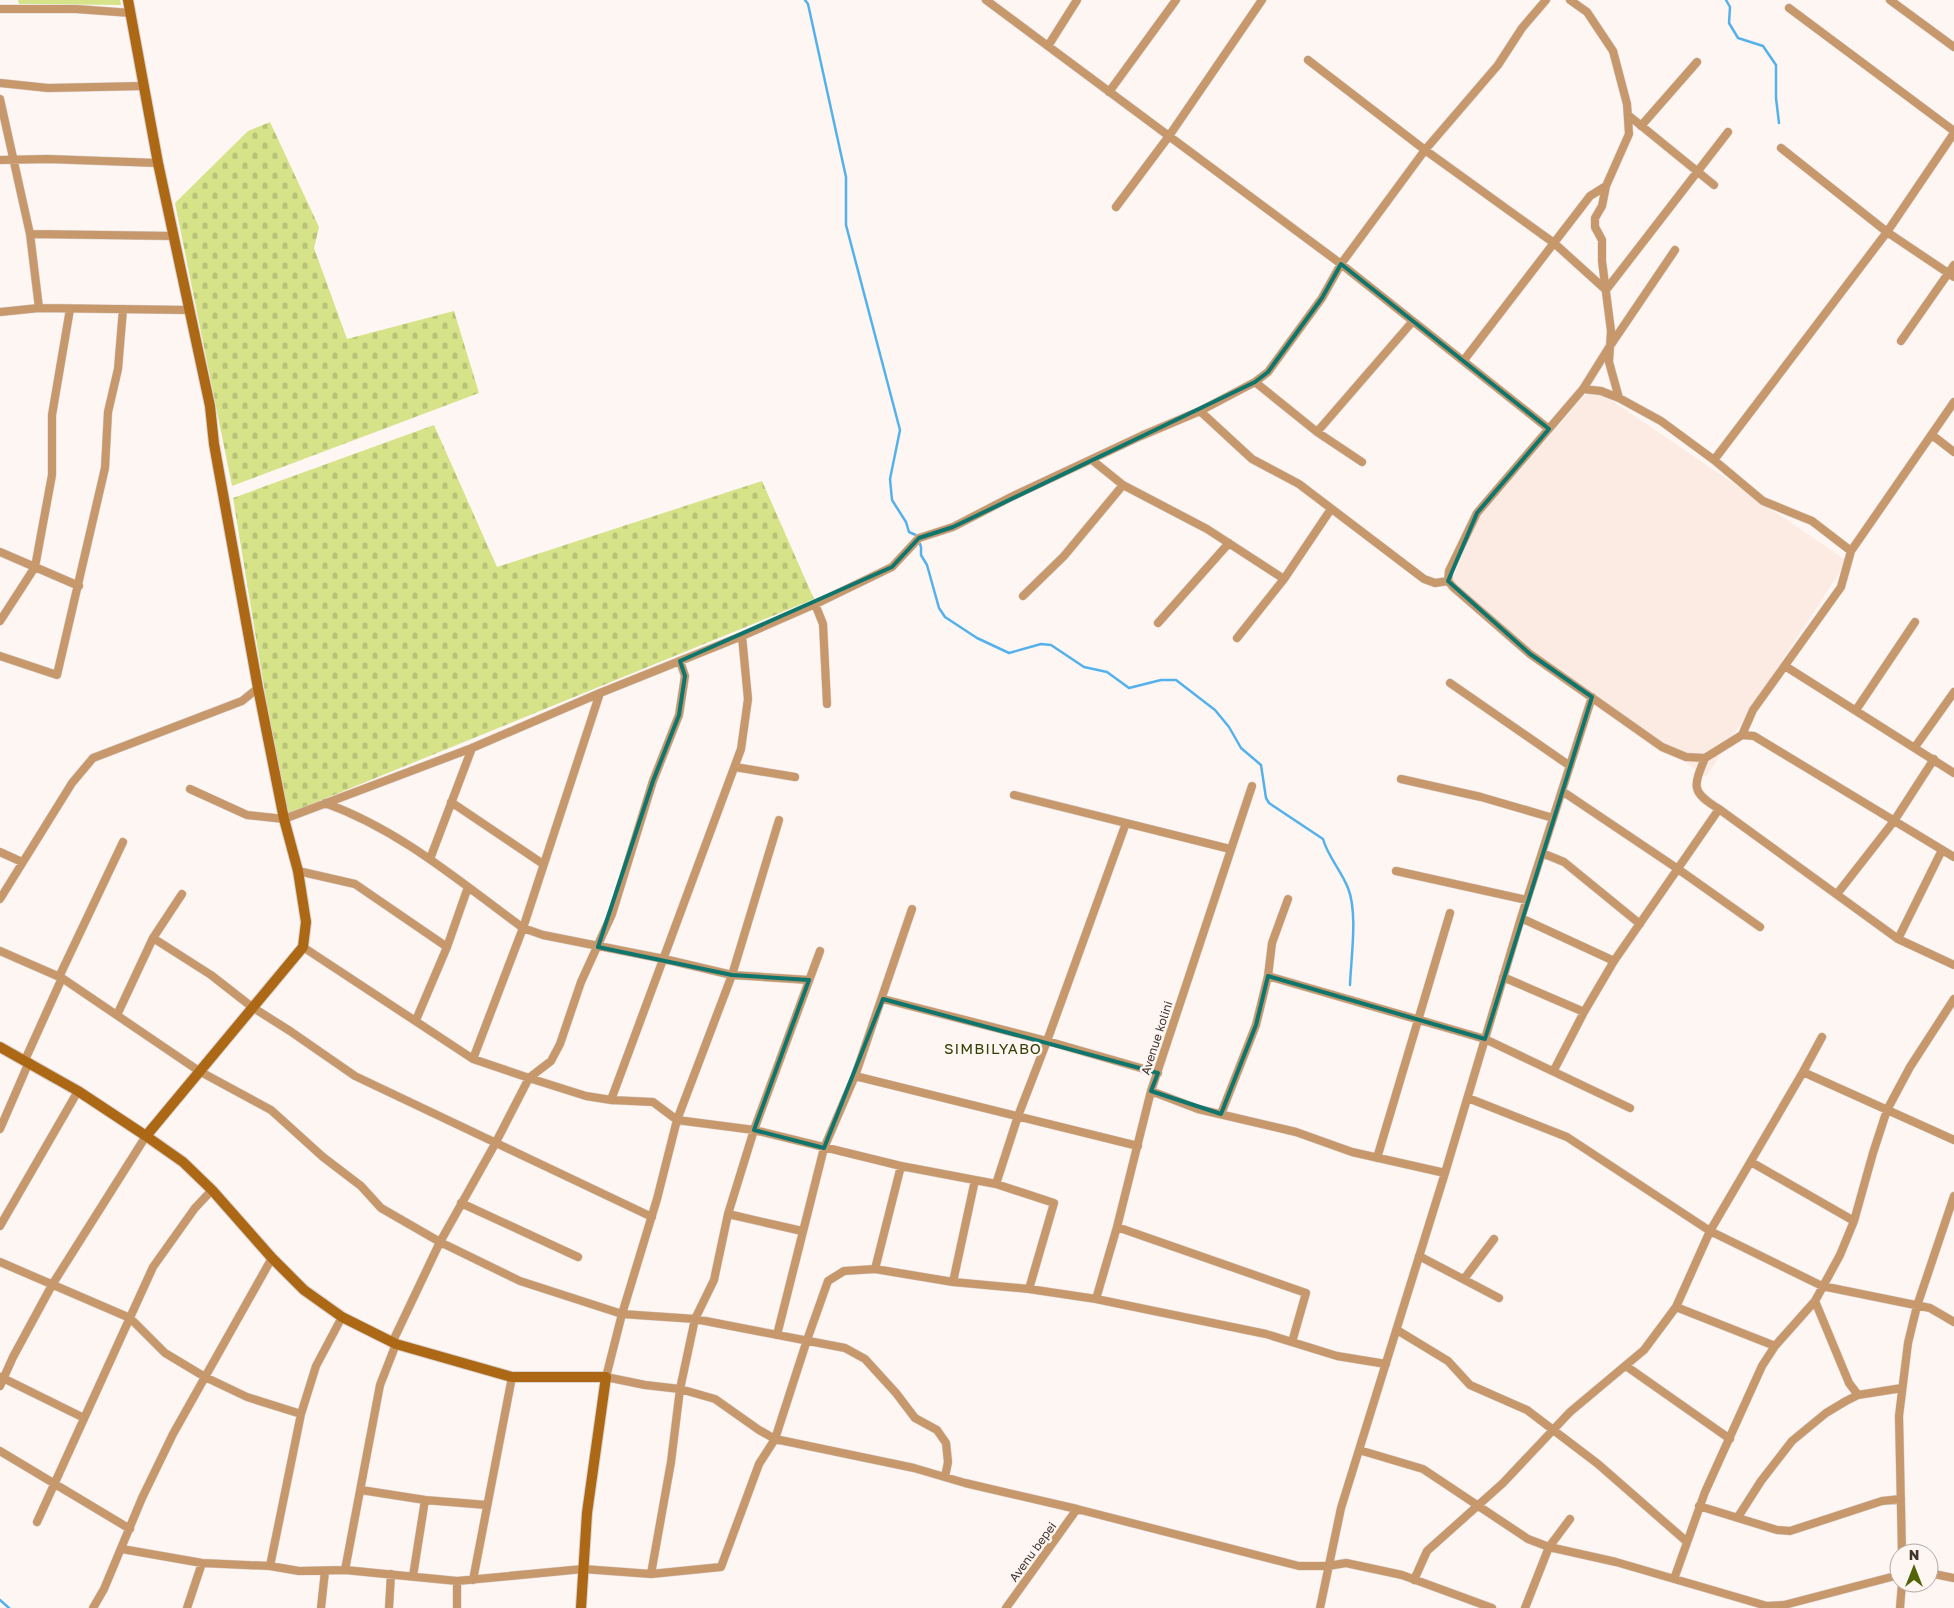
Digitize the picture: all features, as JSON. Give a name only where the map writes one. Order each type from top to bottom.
[{"type":"street","points":[[84,1418],[1,1381],[52,1285],[146,1136],[303,947],[306,922],[298,871],[284,819],[258,688],[214,444],[210,406],[158,163],[128,0]]},
{"type":"street","points":[[986,0],[1341,264],[1549,429]]},
{"type":"street","points":[[1048,46],[1078,0]]},
{"type":"street","points":[[1109,92],[1176,0]]},
{"type":"street","points":[[1116,207],[1169,136],[1262,0]]},
{"type":"street","points":[[190,789],[247,815],[284,819],[472,748],[815,604],[892,567],[919,538],[953,527],[1011,497],[1141,436],[1200,411],[1255,382],[1268,372],[1322,298],[1341,264],[1425,150],[1498,65],[1522,28],[1546,0]]},
{"type":"street","points":[[1570,0],[1587,12],[1613,51],[1627,104],[1628,134],[1606,186],[1602,206],[1595,218],[1595,226],[1602,240],[1602,260],[1611,331],[1608,349],[1609,362],[1618,398]]},
{"type":"street","points":[[1890,0],[1954,47]]},
{"type":"street","points":[[1714,460],[1887,232],[1954,132],[1789,8]]},
{"type":"street","points":[[0,9],[76,9],[131,13]]},
{"type":"street","points":[[1308,60],[1425,150],[1554,243],[1606,290]]},
{"type":"street","points":[[1641,126],[1697,62]]},
{"type":"street","points":[[0,83],[48,88],[144,86]]},
{"type":"street","points":[[0,99],[30,234],[39,308]]},
{"type":"street","points":[[1628,115],[1714,185]]},
{"type":"street","points":[[1606,290],[1728,132]]},
{"type":"street","points":[[1781,148],[1887,232],[1951,275]]},
{"type":"street","points":[[0,160],[48,159],[158,163]]},
{"type":"street","points":[[1464,360],[1590,196],[1606,186]]},
{"type":"street","points":[[30,234],[174,236]]},
{"type":"street","points":[[1675,250],[1608,349],[1584,389],[1478,513],[1449,571],[1448,581],[1530,654],[1662,747],[1686,757],[1705,758],[1742,736],[1754,736],[1954,857]]},
{"type":"street","points":[[1901,341],[1951,275],[1954,265]]},
{"type":"street","points":[[0,312],[39,308],[190,310]]},
{"type":"street","points":[[0,621],[35,567],[52,475],[52,415],[70,308]]},
{"type":"street","points":[[0,656],[57,675],[106,468],[108,412],[118,369],[123,309]]},
{"type":"street","points":[[1317,432],[1413,321]]},
{"type":"street","points":[[1255,382],[1317,432],[1362,462]]},
{"type":"street","points":[[1584,389],[1601,391],[1618,398],[1661,421],[1714,460],[1763,501],[1812,521],[1851,551]]},
{"type":"street","points":[[1742,736],[1753,710],[1842,587],[1851,551],[1954,402]]},
{"type":"street","points":[[1200,411],[1252,458],[1299,484],[1424,579],[1435,583],[1448,581]]},
{"type":"street","points":[[1932,435],[1954,452]]},
{"type":"street","points":[[1092,460],[1123,485],[1207,528],[1284,579]]},
{"type":"street","points":[[1023,596],[1064,556],[1123,485]]},
{"type":"street","points":[[1237,638],[1284,579],[1331,509]]},
{"type":"street","points":[[1158,623],[1229,542]]},
{"type":"street","points":[[0,552],[79,586]]},
{"type":"street","points":[[815,604],[823,624],[827,704]]},
{"type":"street","points":[[1856,710],[1915,622]]},
{"type":"street","points":[[611,1100],[741,749],[748,699],[742,636]]},
{"type":"street","points":[[345,1570],[380,1385],[394,1344],[440,1242],[495,1144],[529,1078],[551,1061],[560,1044],[581,982],[612,914],[653,781],[679,715],[685,676],[680,661]]},
{"type":"street","points":[[1785,666],[1954,773]]},
{"type":"street","points":[[1450,683],[1570,766]]},
{"type":"street","points":[[0,899],[72,783],[93,758],[242,701],[258,688]]},
{"type":"street","points":[[473,1059],[523,928],[600,693]]},
{"type":"street","points":[[1915,747],[1953,695]]},
{"type":"street","points":[[1320,1608],[1341,1508],[1420,1256],[1521,918],[1592,697]]},
{"type":"street","points":[[430,860],[472,748]]},
{"type":"street","points":[[1705,758],[1696,784],[1699,795],[1898,938],[1954,965]]},
{"type":"street","points":[[1837,894],[1894,820],[1934,759]]},
{"type":"street","points":[[735,767],[795,777]]},
{"type":"street","points":[[1401,779],[1481,797],[1553,818]]},
{"type":"street","name":"Avenue kolini","points":[[1096,1300],[1152,1091],[1252,786]]},
{"type":"street","points":[[1562,791],[1760,927]]},
{"type":"street","points":[[1014,795],[1230,849]]},
{"type":"street","points":[[451,802],[543,864]]},
{"type":"street","points":[[324,803],[353,813],[406,841],[523,928],[543,935],[664,959],[732,975],[809,980]]},
{"type":"street","points":[[1554,1070],[1584,1012],[1614,961],[1719,809]]},
{"type":"street","points":[[582,1608],[588,1504],[606,1377],[622,1314],[652,1217],[677,1120],[732,975],[779,820]]},
{"type":"street","points":[[996,1184],[1018,1116],[1126,822]]},
{"type":"street","points":[[0,1129],[61,978],[123,842]]},
{"type":"street","points":[[1898,938],[1942,850]]},
{"type":"street","points":[[0,852],[22,862]]},
{"type":"street","points":[[1542,853],[1564,862],[1640,924]]},
{"type":"street","points":[[298,871],[355,884],[447,947]]},
{"type":"street","points":[[1396,871],[1527,900]]},
{"type":"street","points":[[416,1020],[447,947],[468,887]]},
{"type":"street","points":[[117,1015],[153,938],[182,894]]},
{"type":"street","points":[[1221,1114],[1256,1025],[1268,976],[1272,943],[1288,899]]},
{"type":"street","points":[[777,1334],[824,1148],[855,1076],[912,909]]},
{"type":"street","points":[[1377,1158],[1450,914]]},
{"type":"street","points":[[1521,918],[1614,961]]},
{"type":"street","points":[[153,938],[212,976],[252,1007],[355,1076],[652,1217]]},
{"type":"street","points":[[303,947],[473,1059],[586,1096],[611,1100],[653,1102],[677,1120],[754,1130],[900,1166],[996,1184],[1054,1203],[1030,1289]]},
{"type":"street","points":[[0,951],[61,978],[199,1071],[271,1110],[323,1157],[361,1186],[381,1208],[440,1242],[520,1281],[622,1314],[695,1319],[777,1334],[845,1348],[865,1359],[896,1393],[915,1418],[937,1430],[946,1443],[948,1462],[945,1477]]},
{"type":"street","points":[[651,1574],[671,1462],[680,1389],[695,1319],[714,1280],[728,1214],[754,1130],[820,951]]},
{"type":"street","points":[[1268,976],[1485,1039],[1554,1070],[1630,1108]]},
{"type":"street","points":[[1503,978],[1584,1012]]},
{"type":"street","points":[[882,999],[1047,1041],[1158,1073]]},
{"type":"street","points":[[1674,1579],[1699,1506],[1762,1366],[1775,1346],[1815,1301],[1840,1255],[1854,1221],[1887,1110],[1910,1067],[1954,999]]},
{"type":"street","points":[[1414,1580],[1427,1552],[1504,1483],[1570,1412],[1644,1350],[1676,1307],[1710,1231],[1822,1038]]},
{"type":"street","points":[[0,1047],[78,1091],[183,1162],[212,1190],[272,1258],[304,1290],[342,1318],[394,1344],[512,1377],[606,1377],[645,1385],[680,1389],[714,1399],[759,1430],[775,1438],[862,1456],[1299,1566],[1328,1566],[1346,1563],[1402,1575],[1492,1608]]},
{"type":"street","points":[[1803,1072],[1954,1140]]},
{"type":"street","points":[[855,1076],[1138,1146]]},
{"type":"street","points":[[0,1226],[78,1091]]},
{"type":"street","points":[[1152,1091],[1198,1109],[1296,1132],[1352,1152],[1445,1173]]},
{"type":"street","points":[[1468,1098],[1567,1136],[1710,1231],[1822,1286],[1930,1308],[1954,1322]]},
{"type":"street","points":[[1750,1162],[1854,1221]]},
{"type":"street","points":[[876,1269],[900,1166]]},
{"type":"street","points":[[952,1282],[975,1180]]},
{"type":"street","points":[[37,1522],[153,1266],[196,1208],[212,1190]]},
{"type":"street","points":[[1902,1543],[1898,1416],[1908,1343],[1917,1306],[1950,1215],[1954,1196]]},
{"type":"street","points":[[461,1203],[578,1258]]},
{"type":"street","points":[[728,1214],[802,1231]]},
{"type":"street","points":[[1117,1227],[1306,1293],[1292,1342]]},
{"type":"street","points":[[1464,1279],[1494,1238]]},
{"type":"street","points":[[1420,1256],[1499,1298]]},
{"type":"street","points":[[93,1608],[100,1598],[173,1434],[272,1258]]},
{"type":"street","points":[[0,1262],[130,1318],[165,1353],[205,1377],[248,1397],[301,1414]]},
{"type":"street","points":[[122,1549],[202,1563],[270,1566],[299,1571],[325,1572],[345,1570],[457,1581],[583,1569],[651,1574],[721,1567],[759,1464],[775,1438],[828,1281],[844,1271],[876,1269],[952,1282],[1030,1289],[1096,1300],[1248,1330],[1337,1356],[1386,1364]]},
{"type":"street","points":[[1815,1301],[1849,1383],[1858,1396]]},
{"type":"street","points":[[1676,1307],[1775,1346]]},
{"type":"street","points":[[270,1566],[301,1414],[316,1366],[342,1318]]},
{"type":"street","points":[[1396,1330],[1448,1361],[1470,1385],[1527,1410],[1598,1464],[1686,1541]]},
{"type":"street","points":[[1626,1366],[1730,1439]]},
{"type":"street","points":[[473,1580],[512,1377]]},
{"type":"street","points":[[1738,1517],[1760,1481],[1792,1441],[1826,1413],[1858,1396],[1902,1388]]},
{"type":"street","points":[[1359,1450],[1423,1469],[1528,1539],[1549,1547],[1616,1562],[1766,1606],[1783,1606],[1889,1578]]},
{"type":"street","points":[[0,1451],[130,1528]]},
{"type":"street","points":[[361,1490],[424,1500],[487,1505]]},
{"type":"street","points":[[1699,1506],[1777,1530],[1790,1531],[1882,1500],[1901,1499]]},
{"type":"street","points":[[413,1576],[424,1500]]},
{"type":"street","name":"Avenu bepei","points":[[1006,1608],[1078,1509]]},
{"type":"street","points":[[1525,1608],[1549,1547],[1570,1519]]},
{"type":"street","points":[[187,1608],[202,1563]]},
{"type":"street","points":[[321,1608],[325,1572]]},
{"type":"street","points":[[389,1608],[391,1574]]},
{"type":"street","points":[[1939,1575],[1954,1578]]},
{"type":"street","points":[[457,1581],[457,1608]]},
{"type":"street","points":[[1900,1608],[1901,1593]]},
{"type":"highlighted area","points":[[1341,264],[1549,429],[1477,513],[1448,581],[1530,654],[1592,697],[1485,1039],[1268,976],[1256,1025],[1221,1114],[1151,1091],[1158,1073],[883,999],[824,1148],[754,1130],[809,980],[732,975],[598,947],[653,781],[679,715],[685,676],[680,661],[892,567],[919,538],[953,527],[1255,382],[1268,372],[1322,298]]},
{"type":"shaded area","points":[[1592,387],[1847,561],[1706,777],[1535,655],[1450,579],[1479,518]]},
{"type":"green space","points":[[18,0],[120,0],[121,5],[19,4]]},
{"type":"green space","points":[[270,122],[319,227],[314,248],[347,339],[454,311],[479,393],[232,486],[175,203],[248,131]]},
{"type":"green space","points":[[434,425],[497,567],[762,481],[814,599],[285,815],[233,498]]},
{"type":"waterway","points":[[805,0],[808,4],[846,177],[846,225],[900,430],[890,479],[892,500],[906,522],[909,532],[918,536]]},
{"type":"waterway","points":[[1726,0],[1730,7],[1729,23],[1738,38],[1763,46],[1776,65],[1776,98],[1779,123]]},
{"type":"waterway","points":[[919,541],[921,555],[927,565],[939,608],[945,617],[977,638],[1009,653],[1041,644],[1051,645],[1084,667],[1107,672],[1129,688],[1161,680],[1176,680],[1215,710],[1229,727],[1241,748],[1261,765],[1266,798],[1269,803],[1323,839],[1328,852],[1345,881],[1353,910],[1350,985]]},
{"type":"waterway","points":[[0,1600],[9,1608]]},
{"type":"district","name":"SIMBILYABO","points":[[993,1049]]}]
